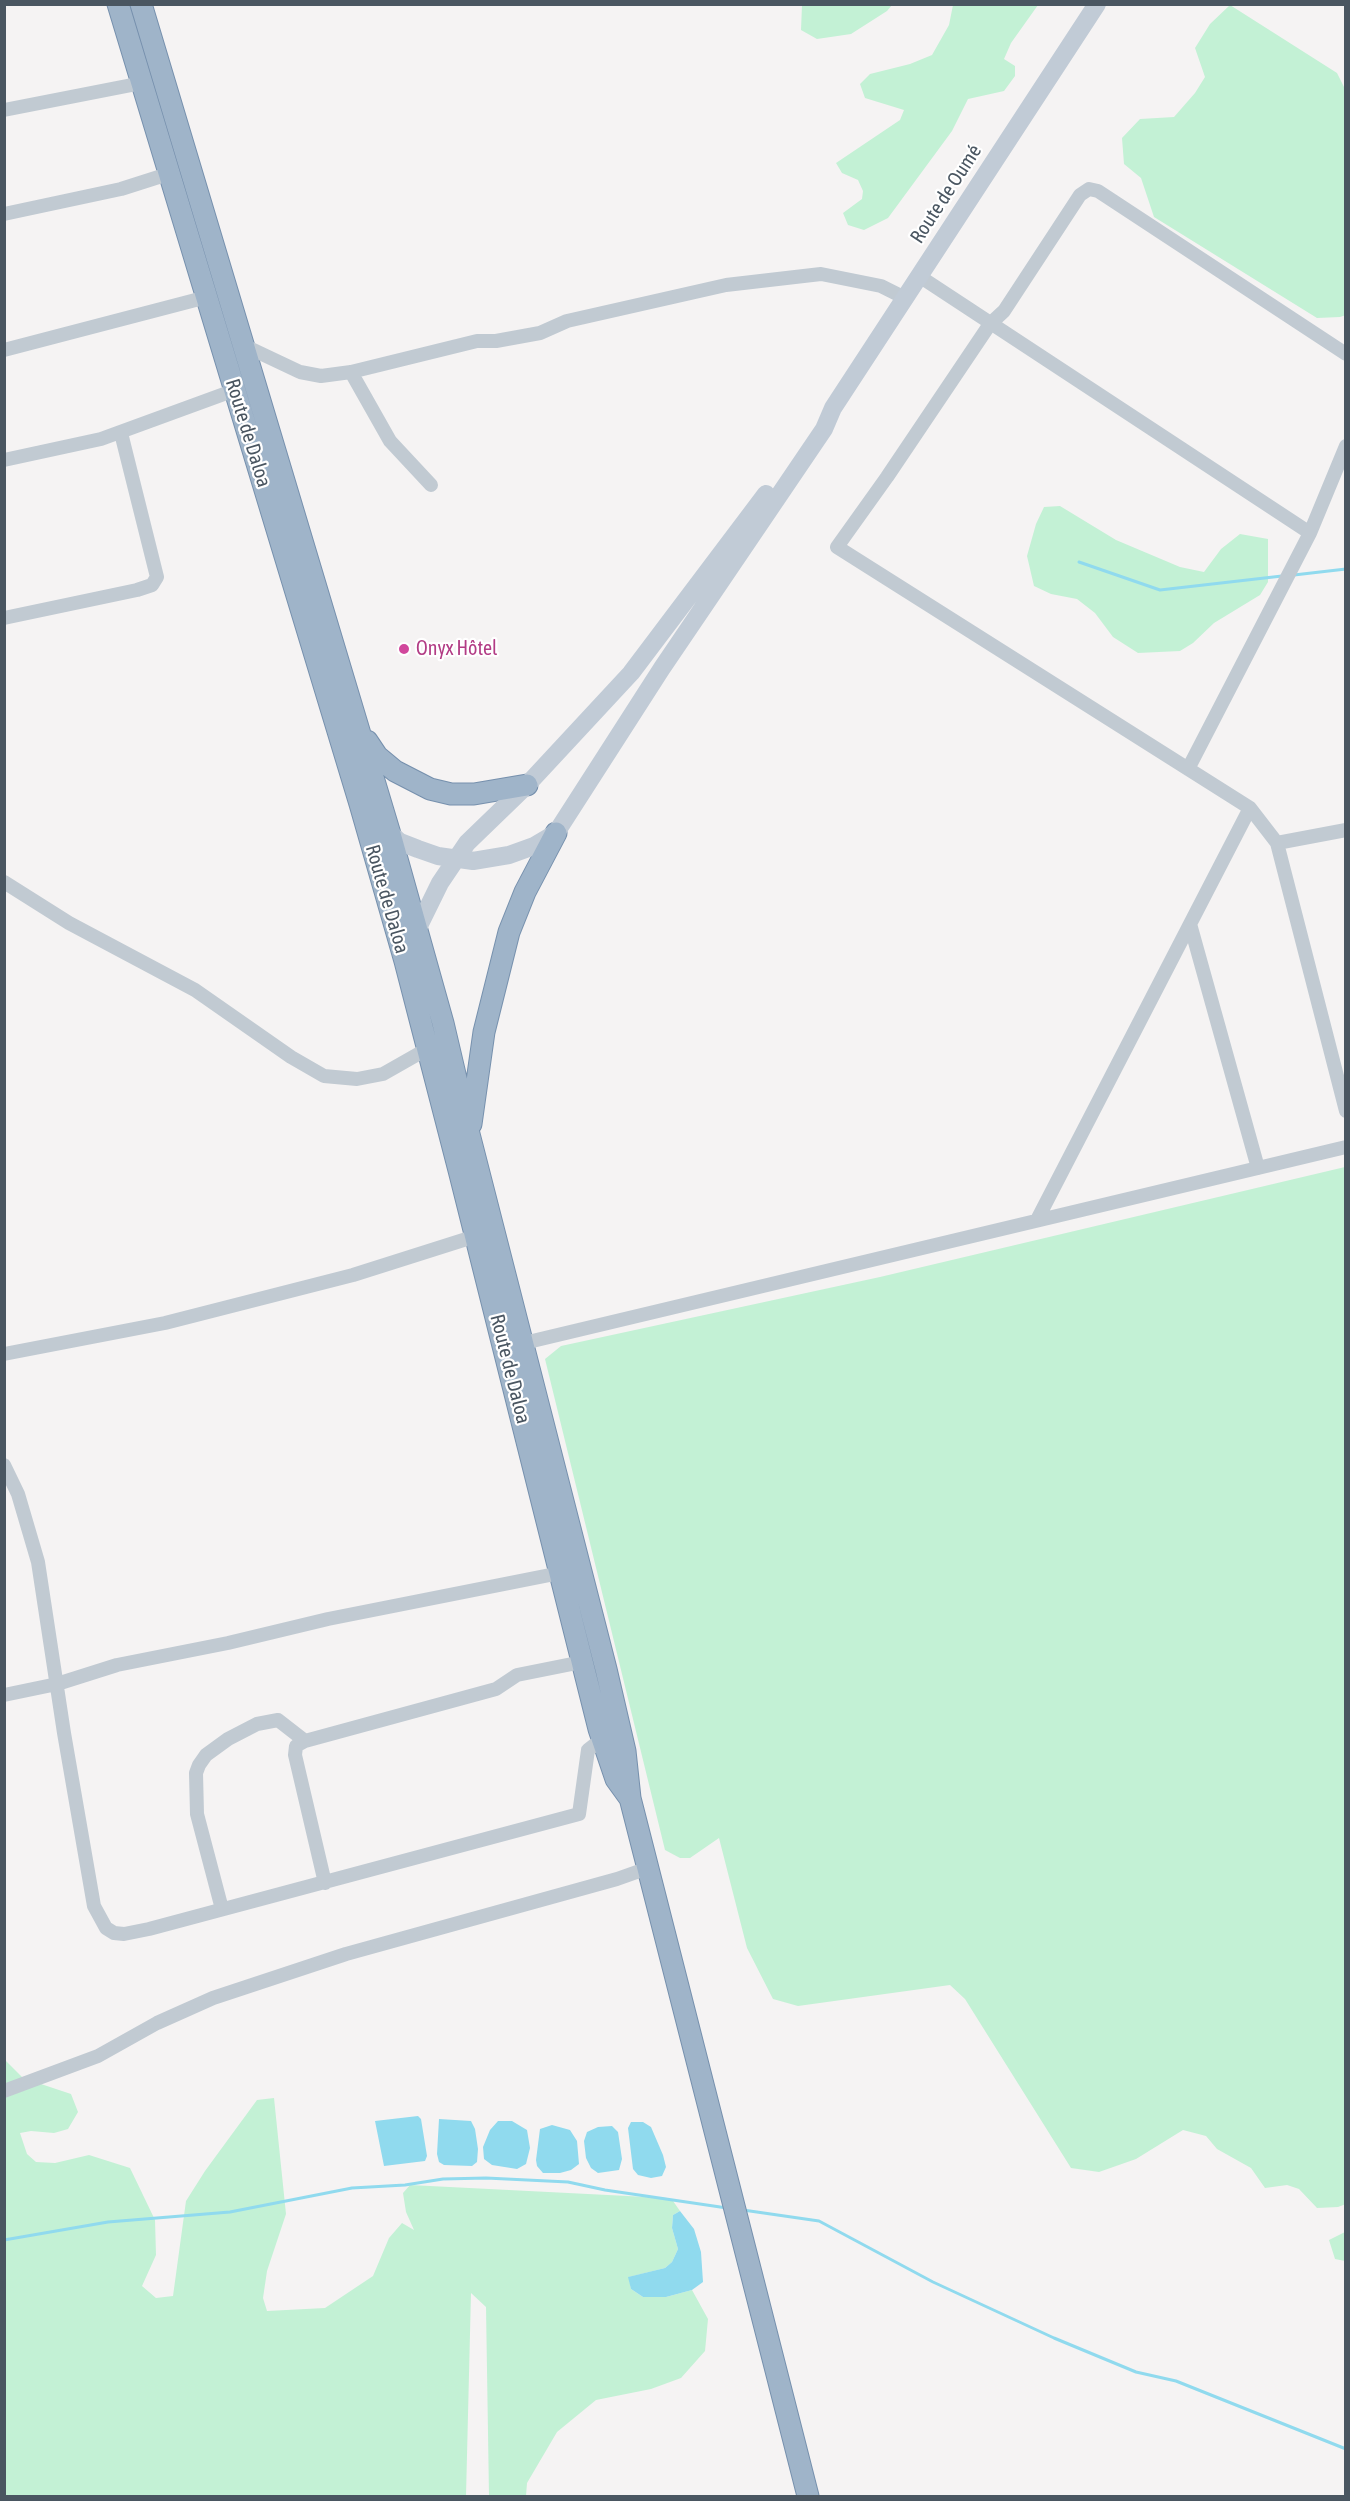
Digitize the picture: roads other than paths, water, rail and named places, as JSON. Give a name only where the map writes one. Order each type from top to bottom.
[{"type":"highway","name":"Route de Daloa","points":[[118,4],[360,804],[405,961],[602,1739],[616,1779],[630,1798]]},
{"type":"highway","name":"Route de Daloa","points":[[141,4],[358,726],[443,1023],[625,1751],[630,1798]]},
{"type":"highway","points":[[358,726],[377,756],[413,782],[430,789],[451,794],[474,795],[527,785]]},
{"type":"highway","points":[[469,1134],[484,1032],[509,932],[525,892],[556,833]]},
{"type":"highway","points":[[630,1798],[808,2496]]},
{"type":"main road","name":"Route de Oumé","points":[[834,408],[1097,4]]},
{"type":"main road","points":[[405,961],[417,928],[467,843],[527,785],[631,673],[804,440],[834,408]]},
{"type":"main road","points":[[360,804],[400,842],[455,860],[489,860],[509,855],[534,846],[556,833],[674,650],[824,429],[834,408]]},
{"type":"street","points":[[4,110],[142,83]]},
{"type":"street","points":[[4,214],[121,189],[168,174]]},
{"type":"street","points":[[1346,354],[1098,191],[1089,189],[1080,195],[1004,311],[990,324],[888,477],[837,547],[1250,808],[1277,843],[1346,1111]]},
{"type":"street","points":[[245,346],[300,372],[321,376],[351,372],[477,341],[496,342],[540,333],[567,321],[726,285],[821,274],[881,286],[905,298]]},
{"type":"street","points":[[919,276],[1310,533]]},
{"type":"street","points":[[4,350],[207,297]]},
{"type":"street","points":[[351,372],[390,441],[431,485]]},
{"type":"street","points":[[4,460],[121,433],[235,390]]},
{"type":"street","points":[[4,618],[152,585],[157,577],[121,433]]},
{"type":"street","points":[[1188,769],[1310,533],[1346,446]]},
{"type":"street","points":[[1037,1220],[1250,808]]},
{"type":"street","points":[[1277,843],[1346,830]]},
{"type":"street","points":[[4,882],[69,923],[195,990],[291,1057],[324,1076],[357,1079],[382,1074],[427,1049]]},
{"type":"street","points":[[1190,924],[1258,1168]]},
{"type":"street","points":[[524,1343],[1346,1147]]},
{"type":"street","points":[[4,1354],[165,1323],[353,1275],[476,1236]]},
{"type":"street","points":[[4,1465],[18,1494],[38,1562],[94,1906],[106,1928],[114,1933],[124,1934],[325,1883],[579,1814],[588,1750],[602,1739]]},
{"type":"street","points":[[4,1695],[57,1684],[117,1665],[228,1643],[328,1619],[560,1573]]},
{"type":"street","points":[[325,1883],[295,1755],[296,1746],[305,1741],[496,1689],[517,1675],[582,1662]]},
{"type":"street","points":[[222,1909],[197,1814],[196,1773],[199,1765],[206,1755],[228,1739],[256,1724],[278,1720],[305,1741]]},
{"type":"street","points":[[4,2091],[98,2056],[157,2023],[213,1998],[346,1954],[648,1869]]},
{"type":"water","points":[[418,2116],[421,2119],[427,2156],[425,2161],[384,2166],[375,2121]]},
{"type":"water","points":[[439,2119],[471,2121],[475,2129],[478,2149],[477,2162],[472,2166],[444,2165],[439,2162],[437,2154]]},
{"type":"water","points":[[498,2121],[512,2121],[527,2130],[530,2148],[526,2164],[517,2169],[492,2165],[484,2159],[483,2147],[490,2130]]},
{"type":"water","points":[[631,2122],[643,2122],[651,2127],[666,2167],[662,2176],[651,2178],[638,2175],[633,2169],[628,2128]]},
{"type":"water","points":[[552,2125],[570,2130],[577,2141],[579,2164],[571,2170],[560,2173],[543,2173],[537,2166],[540,2129]]},
{"type":"water","points":[[612,2126],[618,2132],[622,2159],[619,2170],[598,2173],[591,2168],[586,2158],[584,2141],[587,2132],[598,2127]]},
{"type":"water","points":[[680,2211],[694,2229],[701,2252],[703,2282],[692,2290],[666,2297],[643,2297],[631,2289],[628,2277],[665,2268],[672,2262],[678,2249],[672,2228],[673,2215]]},
{"type":"waterway","points":[[1079,562],[1160,590],[1282,576]]},
{"type":"waterway","points":[[1294,575],[1346,569]]},
{"type":"waterway","points":[[4,2240],[108,2222],[230,2212],[352,2188],[405,2185],[443,2179],[486,2178],[568,2182],[605,2190],[727,2208]]},
{"type":"waterway","points":[[743,2210],[819,2221],[933,2282],[1054,2338],[1136,2372],[1176,2381],[1346,2449]]},
{"type":"place","name":"Onyx Hôtel","points":[[404,649]]}]
